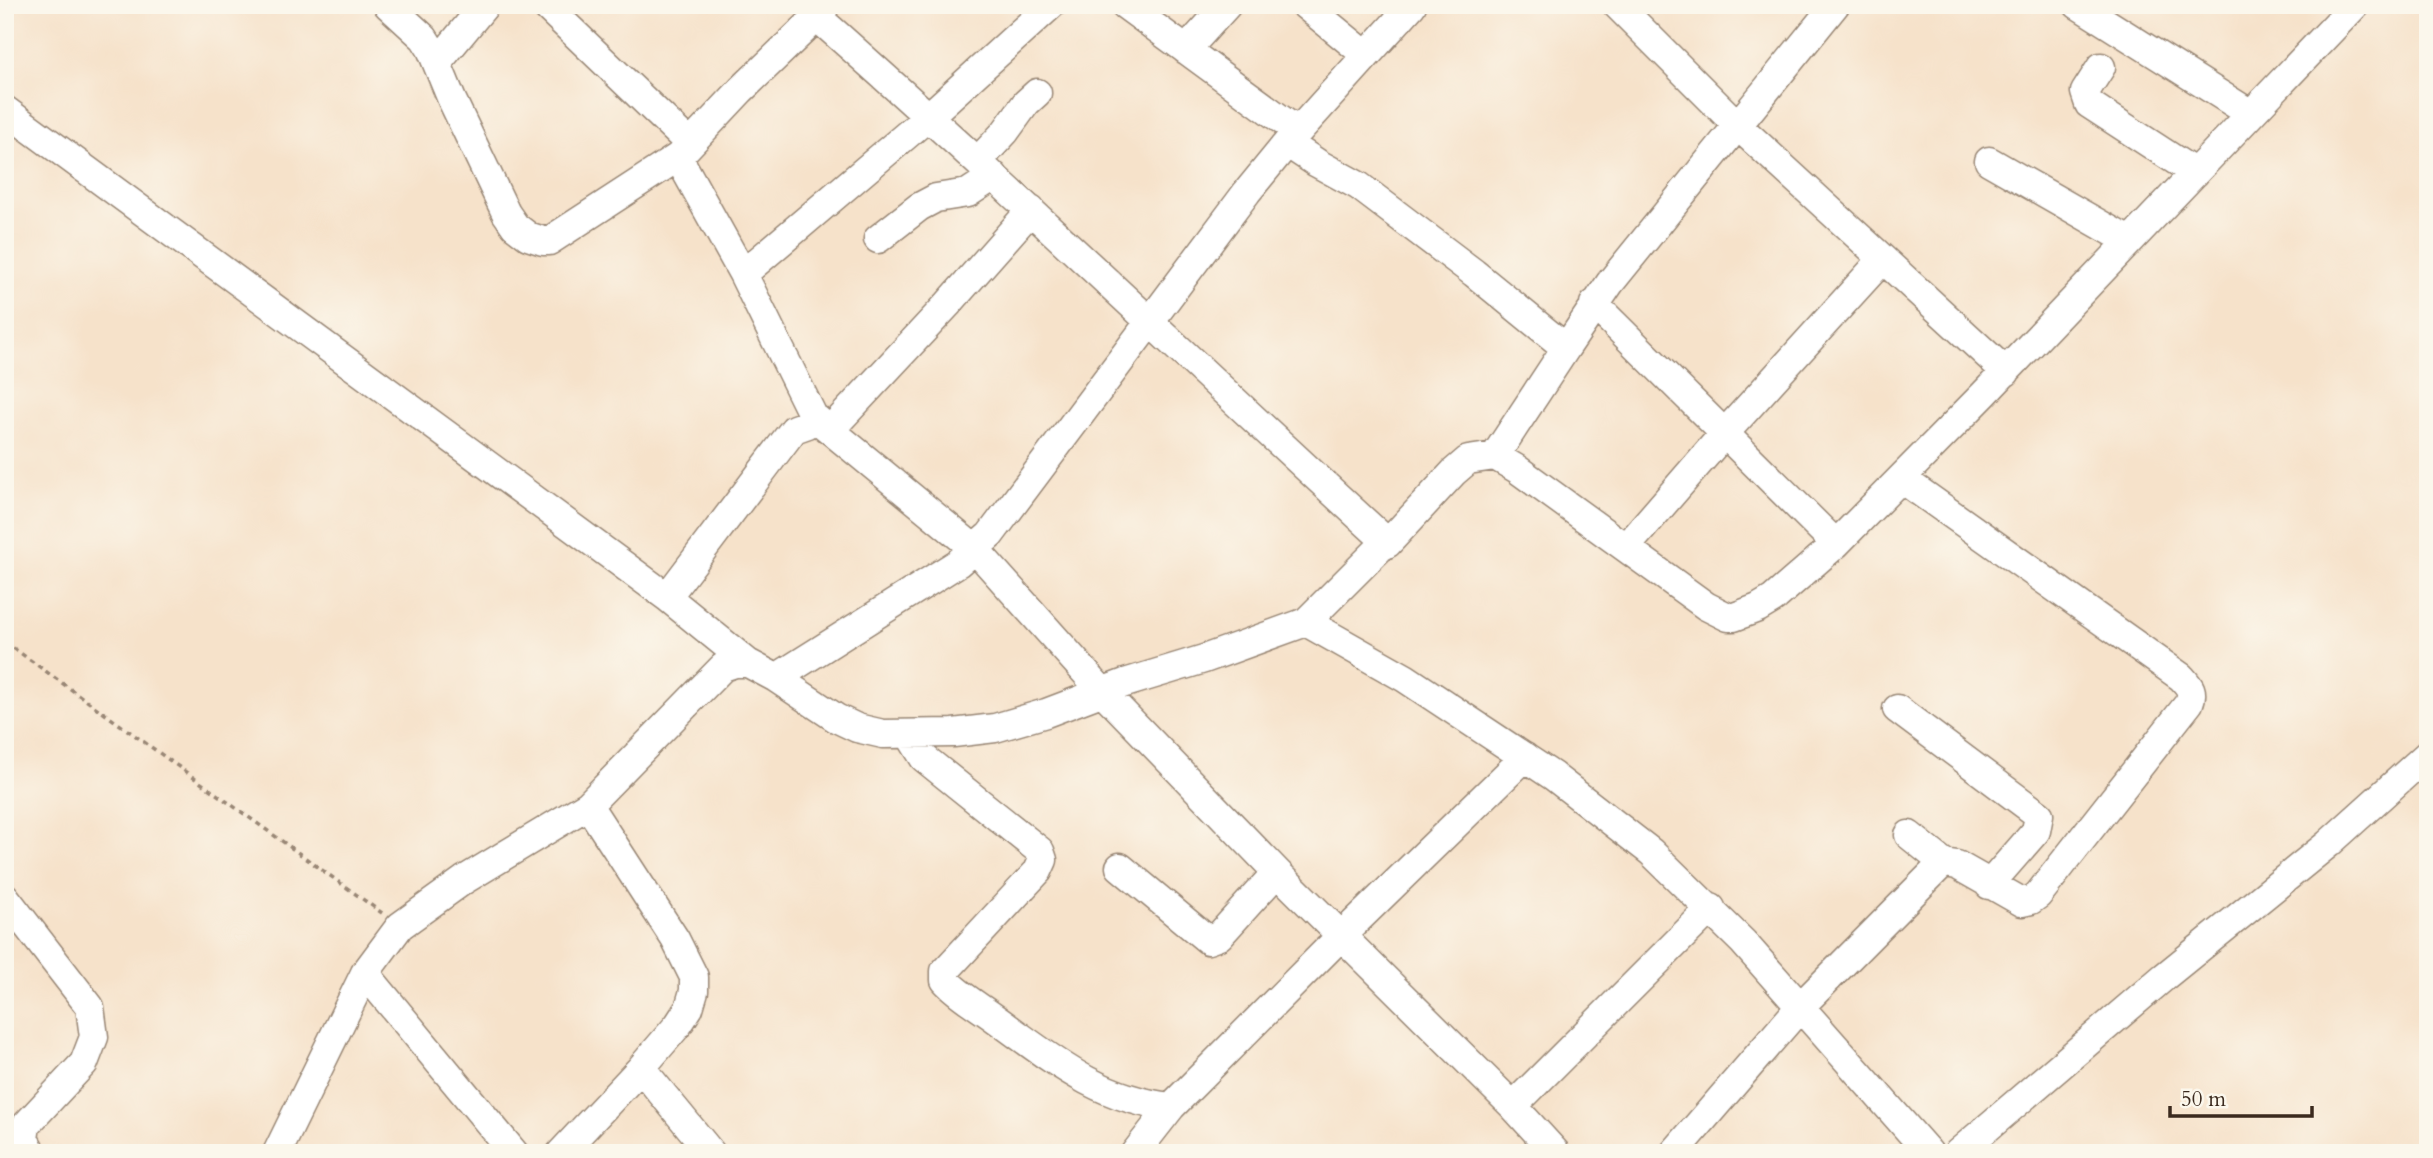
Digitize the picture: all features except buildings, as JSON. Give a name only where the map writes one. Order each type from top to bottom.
[{"type":"street","points":[[388,5],[424,38],[506,213],[515,226],[533,238],[549,241],[684,150],[821,11],[1248,415],[1388,542]]},
{"type":"street","points":[[438,64],[485,5]]},
{"type":"street","points":[[545,5],[684,150],[743,274],[822,423],[976,550],[1102,691],[1277,872],[1513,1105],[1556,1153]]},
{"type":"street","points":[[743,274],[929,116],[1051,5]]},
{"type":"street","points":[[1125,5],[1186,50],[1292,137],[1317,163],[1359,186],[1474,273],[1566,348]]},
{"type":"street","points":[[1186,50],[1227,5]]},
{"type":"street","points":[[1305,5],[1366,55]]},
{"type":"street","points":[[776,678],[976,550],[1002,520],[1150,321],[1292,137],[1412,5]]},
{"type":"street","points":[[1617,5],[1737,125],[2006,372]]},
{"type":"street","points":[[1495,456],[1594,304],[1835,5]]},
{"type":"street","points":[[2078,5],[2251,114]]},
{"type":"street","points":[[5,110],[667,597],[732,657],[776,678],[813,704],[857,728],[883,734],[973,732],[1046,713],[1102,691],[1204,659],[1306,622],[1468,460],[1495,456],[1706,606],[1728,617],[1743,615],[1773,599],[1836,544],[1902,480],[2355,5]]},
{"type":"street","points":[[2101,67],[2085,92],[2089,104],[2195,173]]},
{"type":"street","points":[[878,239],[919,207],[936,198],[968,193],[986,168],[1005,132],[1026,103],[1037,93]]},
{"type":"street","points":[[1989,161],[2129,242]]},
{"type":"street","points":[[667,597],[794,429],[822,423],[948,304],[1031,210]]},
{"type":"street","points":[[1626,547],[1723,435],[1883,259]]},
{"type":"street","points":[[1594,304],[1723,435],[1836,544]]},
{"type":"street","points":[[1902,480],[2181,677],[2191,690],[2192,696],[2189,704],[2038,895],[2031,900],[2022,902],[1957,865],[1944,863],[1909,835]]},
{"type":"street","points":[[1306,622],[1405,678],[1525,757],[1651,852],[1711,908],[1929,1153]]},
{"type":"street","points":[[277,1153],[365,973],[400,926],[464,880],[587,805],[732,657]]},
{"type":"street","points":[[1897,709],[2039,815],[2036,831],[1989,885]]},
{"type":"street","points":[[909,734],[924,758],[1040,851],[1043,860],[1038,871],[946,971],[945,979],[1059,1064],[1091,1084],[1126,1099],[1171,1107]]},
{"type":"street","points":[[1958,1153],[2164,977],[2328,844],[2428,754]]},
{"type":"street","points":[[1135,1153],[1171,1107],[1525,757]]},
{"type":"street","points":[[561,1153],[678,1025],[694,991],[694,977],[675,939],[587,805]]},
{"type":"street","points":[[1674,1153],[1800,1007],[1925,879],[1944,863]]},
{"type":"street","points":[[1120,867],[1205,939],[1213,940],[1277,872]]},
{"type":"street","points":[[5,897],[90,1007],[94,1027],[94,1037],[84,1063],[26,1125],[24,1139],[32,1153]]},
{"type":"street","points":[[1513,1105],[1711,908]]},
{"type":"street","points":[[365,973],[514,1153]]},
{"type":"street","points":[[641,1068],[711,1153]]},
{"type":"path","points":[[5,642],[400,926]]}]
